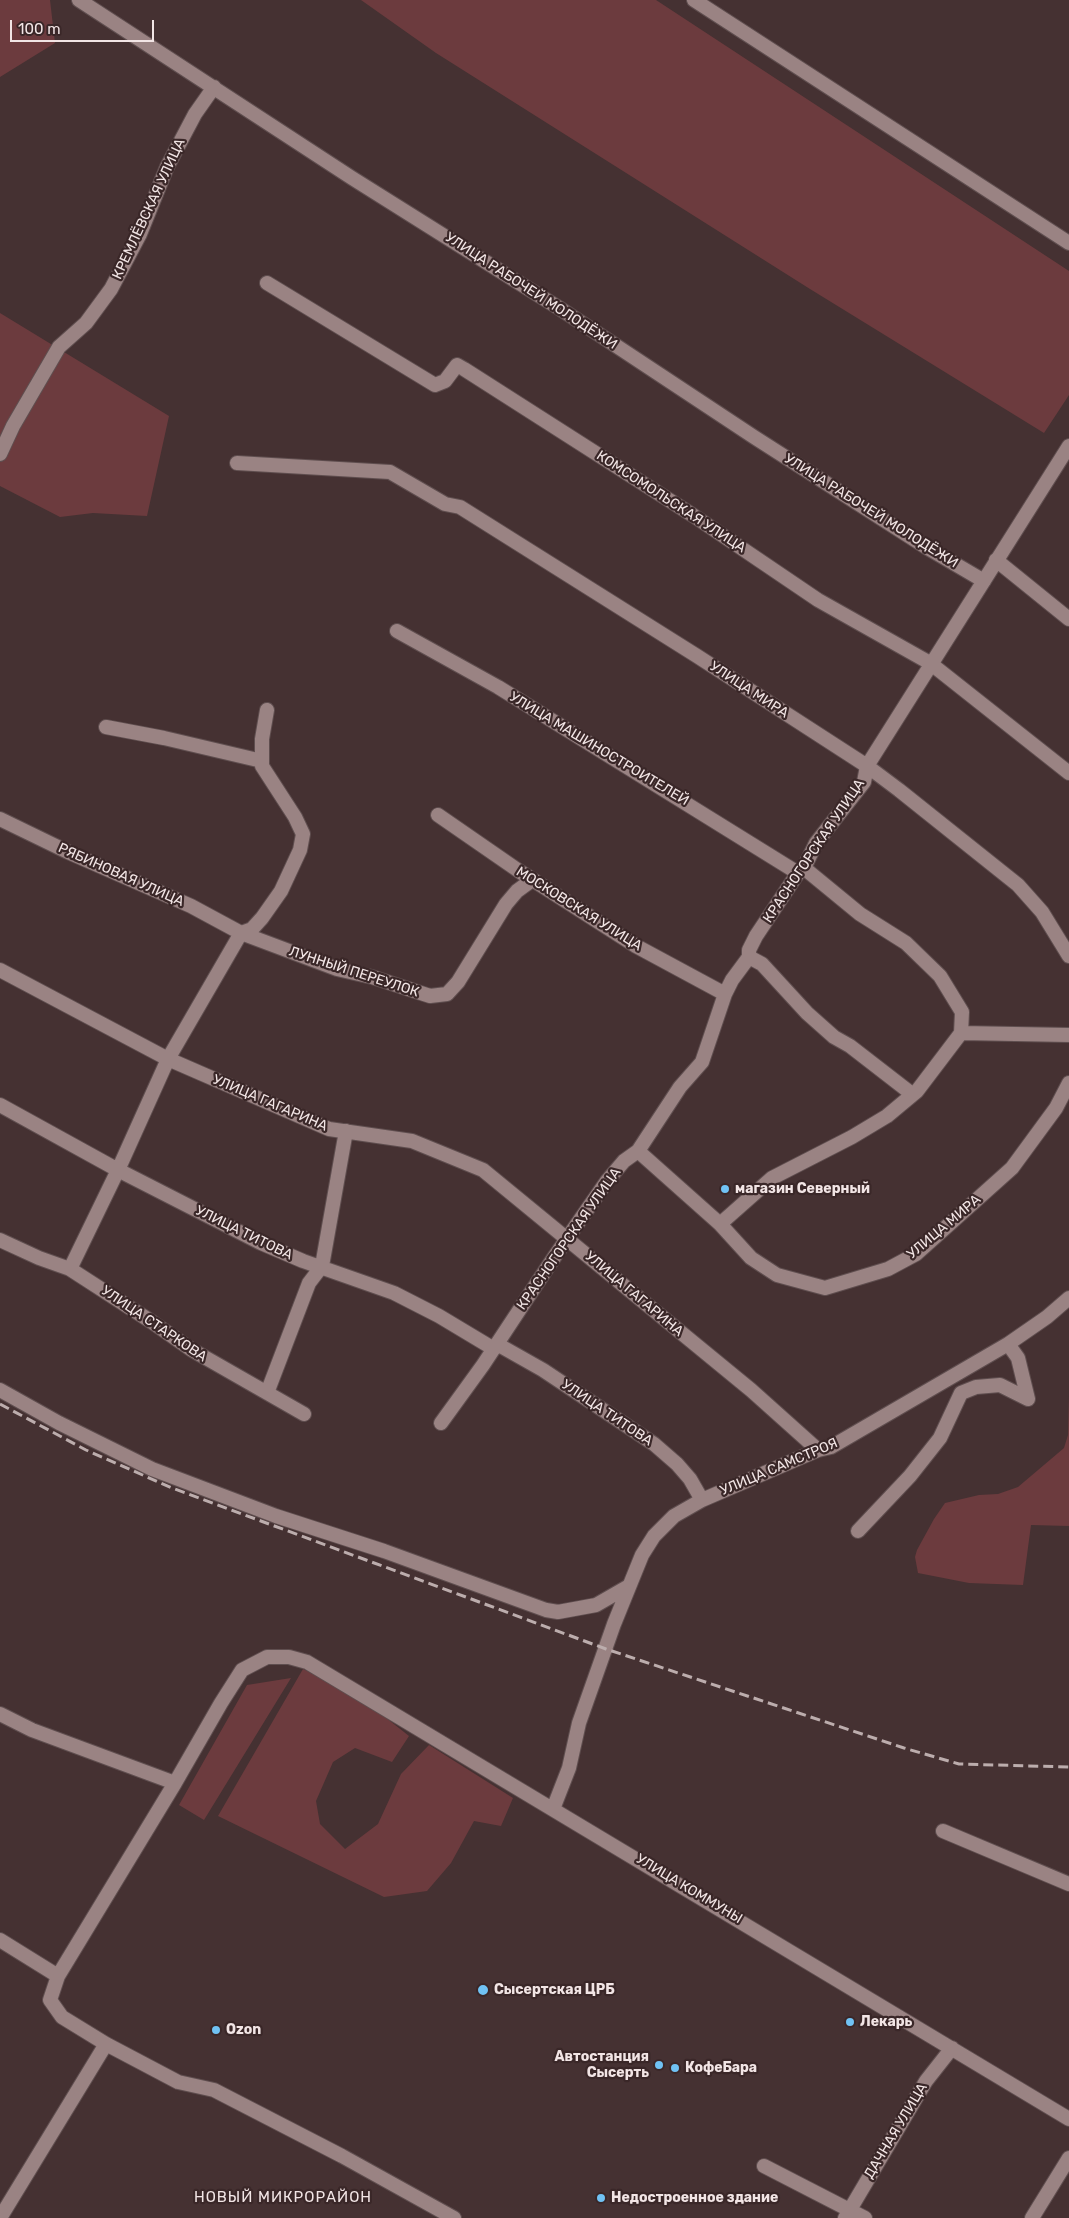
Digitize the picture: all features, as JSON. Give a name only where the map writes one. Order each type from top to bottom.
[{"type":"street","name":"УЛИЦА РАБОЧЕЙ МОЛОДЁЖИ","points":[[79,0],[214,86],[352,178],[559,308],[762,442],[926,547],[984,581]]},
{"type":"street","points":[[694,0],[1069,243]]},
{"type":"street","name":"КРЕМЛЁВСКАЯ УЛИЦА","points":[[0,454],[17,418],[59,347],[86,323],[111,289],[140,234],[167,167],[195,114],[214,86]]},
{"type":"street","name":"КОМСОМОЛЬСКАЯ УЛИЦА","points":[[267,283],[435,385],[445,381],[457,365],[464,369],[694,516],[818,600],[930,663],[1069,773]]},
{"type":"street","name":"КРАСНОГОРСКАЯ УЛИЦА","points":[[441,1422],[495,1347],[567,1238],[608,1181],[624,1161],[638,1151],[680,1087],[702,1062],[725,994],[732,980],[749,957],[748,950],[756,936],[801,871],[816,843],[864,782],[866,766],[1069,446]]},
{"type":"street","name":"УЛИЦА МИРА","points":[[237,463],[390,472],[445,504],[460,507],[866,766],[1018,885],[1042,912],[1069,956]]},
{"type":"street","points":[[996,560],[1069,619]]},
{"type":"street","name":"УЛИЦА МАШИНОСТРОИТЕЛЕЙ","points":[[397,631],[498,687],[801,871],[860,914],[906,943],[940,976],[962,1012],[961,1032]]},
{"type":"street","points":[[70,1269],[118,1170],[168,1059],[241,933],[252,929],[262,918],[281,890],[300,850],[303,834],[296,817],[262,766],[262,740],[267,710]]},
{"type":"street","points":[[106,727],[164,738],[262,762]]},
{"type":"street","name":"МОСКОВСКАЯ УЛИЦА","points":[[438,815],[532,880],[636,946],[725,994]]},
{"type":"street","name":"РЯБИНОВАЯ УЛИЦА","points":[[0,819],[68,852],[191,906],[241,933]]},
{"type":"street","name":"ЛУННЫЙ ПЕРЕУЛОК","points":[[241,933],[337,969],[372,977],[430,996],[447,994],[458,982],[506,904],[517,891],[532,880]]},
{"type":"street","points":[[749,957],[762,964],[807,1013],[834,1037],[850,1046],[912,1094]]},
{"type":"street","name":"УЛИЦА ГАГАРИНА","points":[[0,970],[168,1059],[329,1129],[412,1141],[483,1170],[751,1390],[818,1450]]},
{"type":"street","points":[[720,1224],[772,1178],[852,1137],[887,1116],[912,1094],[961,1032],[1069,1035]]},
{"type":"street","name":"УЛИЦА МИРА","points":[[638,1151],[720,1224],[751,1258],[778,1275],[825,1288],[888,1269],[916,1254],[1012,1168],[1056,1108],[1069,1083]]},
{"type":"street","name":"УЛИЦА ТИТОВА","points":[[0,1105],[118,1170],[262,1243],[394,1293],[495,1347],[543,1370],[654,1444],[677,1464],[690,1479],[702,1500]]},
{"type":"street","points":[[267,1393],[309,1284],[322,1266],[346,1131]]},
{"type":"street","name":"УЛИЦА СТАРКОВА","points":[[0,1240],[39,1258],[70,1269],[192,1350],[304,1414]]},
{"type":"street","name":"УЛИЦА САМСТРОЯ","points":[[552,1809],[568,1768],[579,1723],[642,1554],[654,1536],[674,1516],[702,1500],[818,1450],[831,1447],[1008,1344],[1047,1317],[1069,1298]]},
{"type":"street","points":[[858,1531],[910,1476],[940,1438],[961,1393],[976,1387],[1000,1385],[1028,1399],[1018,1358],[1008,1344]]},
{"type":"street","points":[[0,1390],[58,1423],[152,1469],[276,1516],[384,1551],[546,1610],[558,1612],[596,1605],[629,1586]]},
{"type":"street","name":"УЛИЦА КОММУНЫ","points":[[454,2218],[342,2156],[214,2090],[178,2082],[106,2044],[62,2017],[50,2000],[58,1976],[175,1783],[221,1703],[242,1670],[267,1657],[289,1657],[307,1662],[424,1730],[552,1809],[1069,2119]]},
{"type":"street","points":[[0,1714],[32,1730],[175,1783]]},
{"type":"street","points":[[943,1831],[1069,1884]]},
{"type":"street","points":[[0,1940],[58,1976]]},
{"type":"street","points":[[0,2218],[106,2044]]},
{"type":"street","name":"ДАЧНАЯ УЛИЦА","points":[[848,2213],[926,2081],[952,2048]]},
{"type":"street","points":[[1032,2218],[1069,2158]]},
{"type":"street","points":[[764,2166],[848,2213],[865,2218]]},
{"type":"shaded area","points":[[0,0],[50,0],[55,43],[0,77]]},
{"type":"shaded area","points":[[361,0],[656,0],[1069,271],[1069,395],[1044,433],[810,289],[436,53]]},
{"type":"shaded area","points":[[0,313],[169,416],[147,516],[93,513],[60,517],[0,486]]},
{"type":"shaded area","points":[[1069,1396],[1069,1526],[1031,1525],[1023,1585],[969,1583],[918,1573],[915,1557],[917,1550],[945,1503],[979,1495],[998,1494],[1018,1487],[1064,1448],[1068,1435]]},
{"type":"shaded area","points":[[303,1669],[356,1694],[409,1736],[392,1762],[355,1748],[333,1762],[316,1801],[320,1824],[345,1849],[378,1824],[401,1774],[429,1745],[513,1798],[501,1826],[474,1821],[451,1863],[427,1891],[384,1897],[218,1816]]},
{"type":"shaded area","points":[[291,1678],[204,1820],[179,1805],[247,1685]]},
{"type":"railway","points":[[0,1404],[86,1450],[172,1488],[606,1649],[904,1748],[959,1764],[1069,1767]]},
{"type":"place","name":"магазин Северный","points":[[725,1189]]},
{"type":"place","name":"Сысертская ЦРБ","points":[[483,1990]]},
{"type":"place","name":"Лекарь","points":[[850,2022]]},
{"type":"place","name":"Ozon","points":[[216,2030]]},
{"type":"place","name":"Автостанция Сысерть","points":[[659,2065]]},
{"type":"place","name":"КофеБара","points":[[675,2068]]},
{"type":"place","name":"Недостроенное здание","points":[[601,2198]]},
{"type":"district","name":"НОВЫЙ МИКРОРАЙОН","points":[[283,2198]]}]
